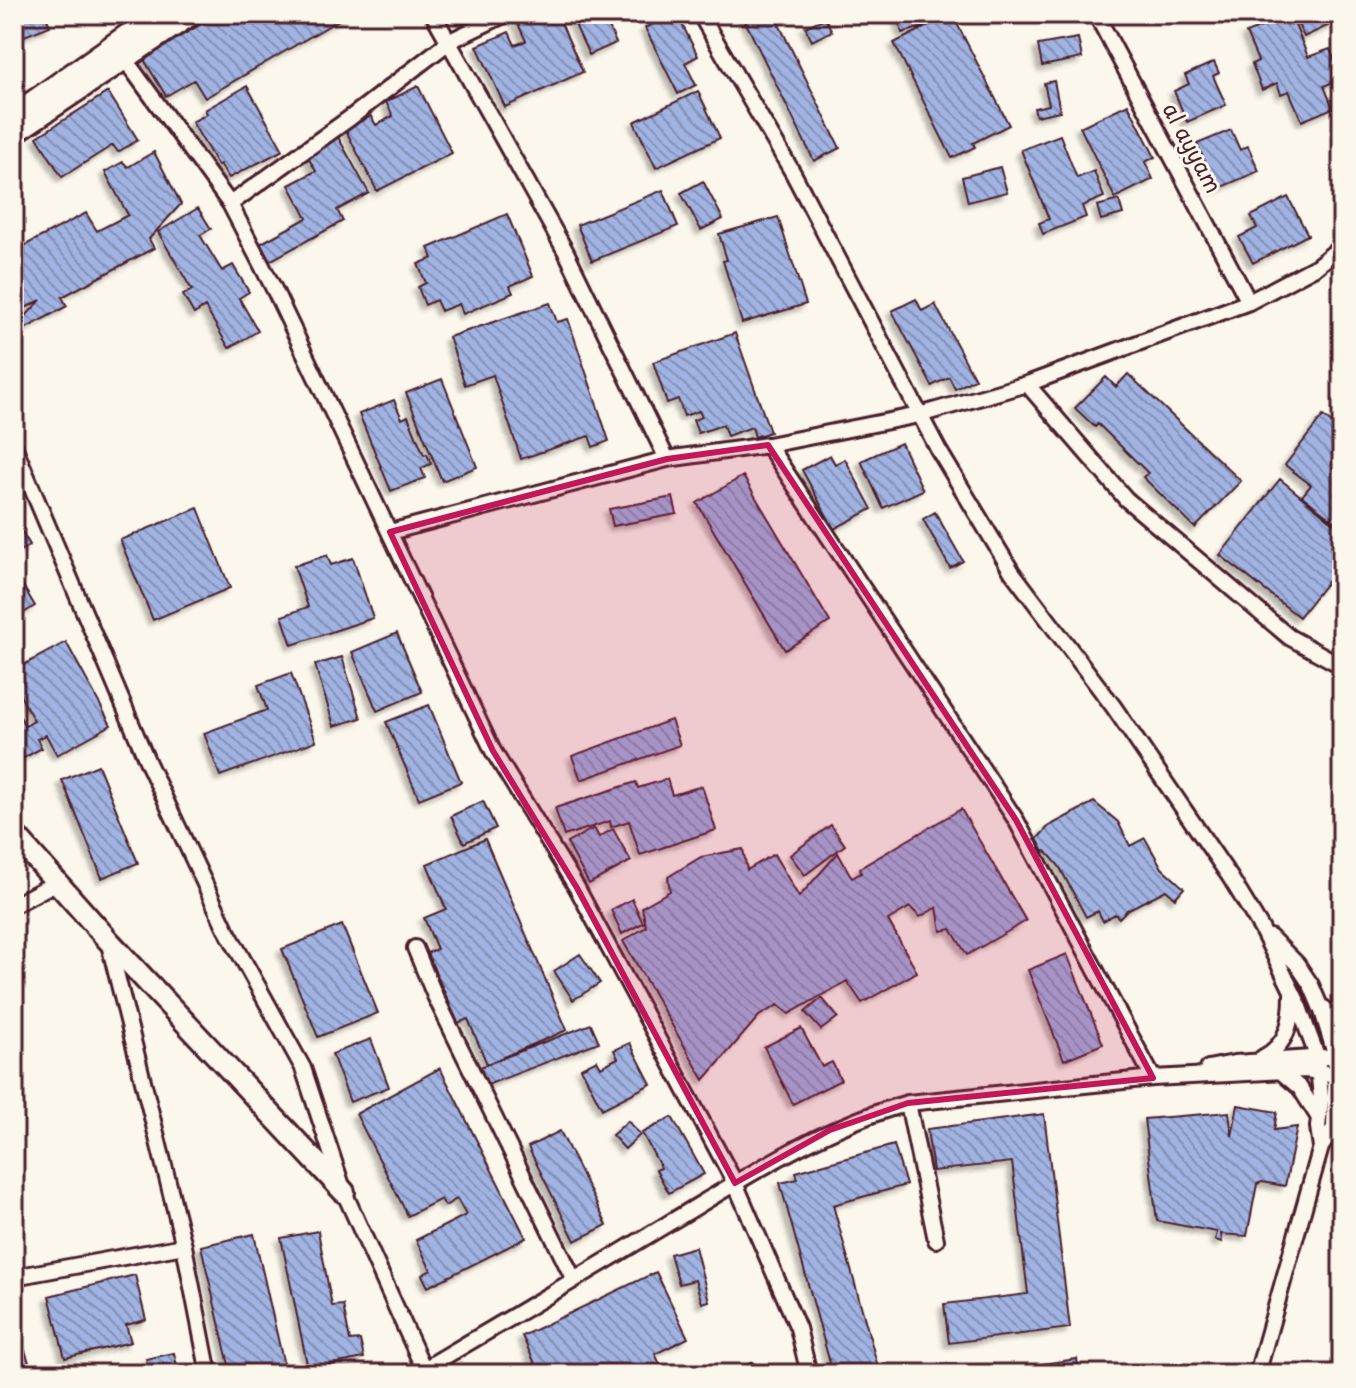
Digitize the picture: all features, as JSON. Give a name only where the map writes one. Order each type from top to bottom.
[{"type":"street","points":[[14,115],[160,18],[192,14]]},
{"type":"street","points":[[433,14],[566,252],[667,459]]},
{"type":"street","points":[[230,204],[450,41],[506,14]]},
{"type":"street","points":[[700,14],[793,173],[919,415],[1012,572],[1113,706],[1230,877],[1261,928],[1291,990],[1317,1056],[1321,1147]]},
{"type":"street","name":"al ayyam","points":[[1096,14],[1249,302]]},
{"type":"street","points":[[14,133],[124,58],[160,18]]},
{"type":"street","points":[[124,58],[230,204],[274,289],[493,751],[577,888],[735,1183],[798,1328],[809,1374]]},
{"type":"street","points":[[390,532],[667,459],[768,445],[919,415],[1027,384],[1249,302],[1317,266],[1342,246]]},
{"type":"street","points":[[1027,384],[1126,499],[1289,637],[1342,666]]},
{"type":"street","points":[[768,445],[1016,820],[1153,1078]]},
{"type":"street","points":[[14,446],[155,777],[226,929],[303,1068],[344,1192],[425,1372]]},
{"type":"street","points":[[14,834],[108,940],[344,1192]]},
{"type":"street","points":[[14,905],[57,882]]},
{"type":"street","points":[[1257,1374],[1321,1147],[1338,1117],[1340,1076],[1339,1057],[1317,999],[1297,964],[1261,928]]},
{"type":"street","points":[[108,940],[184,1246],[209,1374]]},
{"type":"street","points":[[415,948],[435,996],[574,1280]]},
{"type":"street","points":[[1255,1061],[1269,1054],[1282,1041],[1291,1021],[1291,990]]},
{"type":"street","points":[[1317,999],[1342,1028]]},
{"type":"street","points":[[1153,1078],[1255,1061],[1339,1057]]},
{"type":"street","points":[[404,1374],[425,1372],[735,1183],[830,1130],[870,1114],[908,1103],[1153,1078],[1306,1070],[1340,1076]]},
{"type":"street","points":[[1280,1071],[1300,1088],[1319,1118]]},
{"type":"street","points":[[908,1103],[936,1240]]},
{"type":"street","points":[[14,1277],[184,1246]]},
{"type":"highlighted area","points":[[768,445],[1016,820],[1153,1078],[908,1103],[830,1130],[735,1183],[577,888],[493,751],[390,532],[667,459]]},
{"type":"building","points":[[14,14],[45,14],[50,26],[14,40]]},
{"type":"building","points":[[219,14],[349,14],[205,98],[194,80],[166,96],[143,58]]},
{"type":"building","points":[[457,14],[484,14],[464,26]]},
{"type":"building","points":[[528,14],[557,14],[583,72],[505,107],[477,46],[509,32],[515,45],[526,41],[516,20]]},
{"type":"building","points":[[570,14],[603,14],[616,43],[589,55]]},
{"type":"building","points":[[677,14],[698,56],[685,63],[696,85],[678,94],[645,28]]},
{"type":"building","points":[[774,14],[840,148],[814,161],[742,15]]},
{"type":"building","points":[[919,14],[923,27],[902,33],[897,16]]},
{"type":"building","points":[[952,14],[1009,125],[973,143],[975,147],[952,158],[894,43]]},
{"type":"building","points":[[1293,14],[1332,14],[1336,22],[1304,37]]},
{"type":"building","points":[[1291,15],[1308,57],[1330,49],[1342,78],[1324,86],[1333,108],[1302,121],[1289,91],[1281,94],[1277,83],[1262,90],[1252,64],[1258,61],[1246,33]]},
{"type":"building","points":[[825,18],[832,31],[812,41],[805,27]]},
{"type":"building","points":[[1078,38],[1082,58],[1042,66],[1038,45]]},
{"type":"building","points":[[1214,62],[1219,73],[1213,76],[1226,105],[1187,122],[1174,91],[1189,84],[1185,75]]},
{"type":"building","points":[[1054,81],[1060,111],[1036,116],[1034,108],[1049,105],[1044,83]]},
{"type":"building","points":[[247,86],[283,150],[229,178],[220,164],[218,166],[192,122],[207,114],[205,110]]},
{"type":"building","points":[[418,86],[452,153],[377,191],[345,129],[371,116],[376,125],[393,116],[386,102]]},
{"type":"building","points":[[698,91],[720,138],[656,168],[634,122]]},
{"type":"building","points":[[108,92],[138,140],[118,152],[113,145],[62,177],[37,137]]},
{"type":"building","points":[[1128,104],[1155,157],[1145,162],[1153,179],[1115,198],[1080,127]]},
{"type":"building","points":[[1231,130],[1240,150],[1248,146],[1259,171],[1217,189],[1197,144]]},
{"type":"building","points":[[1060,135],[1077,178],[1094,171],[1104,197],[1082,206],[1086,217],[1043,234],[1039,223],[1049,219],[1021,150]]},
{"type":"building","points":[[338,137],[369,193],[337,210],[343,221],[268,262],[258,245],[307,218],[289,185],[316,171],[306,154]]},
{"type":"building","points":[[154,152],[181,204],[149,239],[154,248],[62,297],[67,306],[23,330],[19,323],[41,300],[18,312],[14,306],[14,251],[86,213],[97,231],[128,215],[105,172],[123,162],[128,167]]},
{"type":"building","points":[[1000,167],[1007,192],[968,202],[962,177]]},
{"type":"building","points":[[703,181],[723,219],[701,230],[681,193]]},
{"type":"building","points":[[663,190],[678,226],[592,261],[577,225]]},
{"type":"building","points":[[1288,197],[1308,235],[1253,263],[1239,237],[1257,228],[1251,216]]},
{"type":"building","points":[[1119,200],[1123,214],[1101,220],[1097,206]]},
{"type":"building","points":[[198,208],[211,229],[200,235],[222,271],[233,265],[249,292],[239,298],[258,331],[229,348],[205,307],[194,314],[183,295],[192,290],[158,232]]},
{"type":"building","points":[[507,214],[533,276],[510,286],[513,293],[463,314],[459,304],[441,311],[436,300],[425,305],[418,287],[426,283],[418,264],[433,258],[428,248]]},
{"type":"building","points":[[778,217],[806,304],[742,323],[723,261],[727,260],[719,234]]},
{"type":"building","points":[[916,299],[922,311],[935,304],[975,379],[955,389],[949,377],[932,386],[892,311]]},
{"type":"building","points":[[550,303],[557,322],[568,319],[609,441],[593,447],[589,436],[521,459],[493,375],[465,385],[449,337]]},
{"type":"building","points":[[735,333],[770,432],[755,437],[752,427],[727,436],[723,425],[698,433],[693,420],[702,417],[699,411],[684,416],[678,399],[667,403],[653,362]]},
{"type":"building","points":[[1128,374],[1241,481],[1195,528],[1143,477],[1148,473],[1098,424],[1095,427],[1075,408],[1106,377],[1116,387]]},
{"type":"building","points":[[442,379],[477,467],[442,481],[406,393]]},
{"type":"building","points":[[394,400],[402,419],[408,416],[424,455],[427,454],[431,464],[421,468],[425,478],[391,491],[359,414]]},
{"type":"building","points":[[1323,416],[1342,431],[1342,527],[1302,496],[1311,485],[1285,465]]},
{"type":"building","points":[[901,443],[923,490],[883,508],[861,461]]},
{"type":"building","points":[[830,455],[835,464],[845,459],[872,509],[834,529],[802,470]]},
{"type":"building","points":[[743,476],[830,622],[785,650],[697,503]]},
{"type":"building","points":[[1280,479],[1342,530],[1342,563],[1299,617],[1220,555]]},
{"type":"building","points":[[673,497],[677,514],[613,526],[609,509]]},
{"type":"building","points":[[198,508],[230,588],[153,620],[120,540]]},
{"type":"building","points":[[935,512],[963,561],[950,568],[923,519]]},
{"type":"building","points":[[14,519],[30,545],[14,554]]},
{"type":"building","points":[[327,555],[331,565],[353,558],[373,618],[292,645],[282,616],[308,607],[294,566]]},
{"type":"building","points":[[17,576],[35,606],[14,619],[14,578]]},
{"type":"building","points":[[397,633],[422,692],[377,711],[352,652]]},
{"type":"building","points":[[66,642],[111,725],[57,755],[46,735],[37,739],[42,748],[14,763],[14,715],[18,713],[25,726],[34,721],[14,684],[14,670]]},
{"type":"building","points":[[342,657],[361,718],[334,726],[315,665]]},
{"type":"building","points":[[291,673],[316,741],[220,776],[204,733],[267,710],[258,685]]},
{"type":"building","points":[[429,705],[461,782],[419,799],[386,722]]},
{"type":"building","points":[[671,720],[680,745],[581,780],[572,756]]},
{"type":"building","points":[[98,765],[138,863],[102,878],[62,780]]},
{"type":"building","points":[[667,779],[672,795],[702,786],[716,830],[640,855],[629,821],[611,827],[610,821],[564,836],[555,808],[636,782],[638,788]]},
{"type":"building","points":[[483,801],[496,828],[464,843],[451,816]]},
{"type":"building","points":[[1094,802],[1118,822],[1130,846],[1145,838],[1162,868],[1184,888],[1175,898],[1166,890],[1127,910],[1119,918],[1115,914],[1103,921],[1098,911],[1086,917],[1059,866],[1044,852],[1037,839],[1049,826]]},
{"type":"building","points":[[961,809],[1026,921],[967,955],[951,929],[941,931],[937,907],[920,917],[910,907],[888,920],[917,972],[862,1003],[847,981],[789,1014],[778,1005],[759,1016],[704,1080],[623,941],[646,927],[642,907],[670,891],[668,877],[701,857],[743,849],[747,870],[774,854],[799,897],[838,853],[852,878],[861,873],[860,868]]},
{"type":"building","points":[[831,825],[845,845],[805,875],[790,855]]},
{"type":"building","points":[[594,828],[599,837],[613,829],[631,861],[589,884],[567,843]]},
{"type":"building","points":[[485,839],[567,1030],[487,1064],[468,1019],[458,1023],[427,953],[437,949],[424,918],[446,909],[427,864]]},
{"type":"building","points":[[632,899],[643,923],[622,934],[611,910]]},
{"type":"building","points":[[342,925],[378,1013],[318,1037],[282,949]]},
{"type":"building","points":[[580,954],[600,983],[573,1000],[554,971]]},
{"type":"building","points":[[1067,954],[1103,1044],[1064,1060],[1028,970]]},
{"type":"building","points":[[822,998],[838,1017],[821,1030],[805,1012]]},
{"type":"building","points":[[591,1024],[599,1042],[487,1085],[480,1067]]},
{"type":"building","points":[[801,1028],[822,1067],[832,1062],[841,1080],[793,1104],[764,1047]]},
{"type":"building","points":[[371,1039],[389,1087],[350,1102],[332,1054]]},
{"type":"building","points":[[630,1043],[651,1084],[602,1109],[581,1068],[597,1060],[601,1067],[618,1058],[614,1050]]},
{"type":"building","points":[[440,1068],[526,1238],[428,1287],[422,1275],[431,1270],[416,1240],[466,1215],[457,1199],[445,1206],[441,1199],[408,1216],[356,1114]]},
{"type":"building","points":[[1238,1105],[1277,1112],[1274,1130],[1297,1127],[1285,1186],[1257,1184],[1247,1236],[1221,1234],[1222,1242],[1215,1240],[1217,1232],[1157,1221],[1144,1119],[1229,1112],[1232,1136]]},
{"type":"building","points":[[1044,1114],[1070,1328],[949,1343],[944,1304],[1028,1294],[1012,1162],[933,1171],[927,1129]]},
{"type":"building","points":[[672,1117],[704,1174],[669,1193],[656,1170],[661,1168],[642,1133]]},
{"type":"building","points":[[628,1121],[640,1135],[625,1149],[612,1135]]},
{"type":"building","points":[[560,1131],[607,1225],[575,1241],[528,1147]]},
{"type":"building","points":[[894,1145],[906,1185],[833,1205],[880,1374],[833,1374],[780,1183],[798,1179],[796,1172]]},
{"type":"building","points":[[318,1231],[332,1306],[343,1305],[350,1341],[360,1340],[364,1358],[308,1369],[281,1238]]},
{"type":"building","points":[[254,1234],[286,1374],[231,1374],[201,1246]]},
{"type":"building","points":[[695,1247],[709,1301],[702,1303],[695,1280],[679,1284],[670,1254]]},
{"type":"building","points":[[656,1272],[688,1338],[655,1354],[664,1372],[679,1365],[683,1374],[619,1374],[614,1365],[595,1374],[540,1374],[522,1336]]},
{"type":"building","points":[[135,1275],[146,1320],[126,1325],[131,1342],[65,1358],[49,1296]]},
{"type":"building","points":[[14,1318],[33,1374],[14,1374]]},
{"type":"building","points":[[174,1353],[179,1374],[150,1374],[146,1359]]},
{"type":"building","points":[[1077,1359],[1079,1374],[1044,1374],[1042,1364]]},
{"type":"building","points":[[753,1362],[759,1374],[728,1374]]}]
